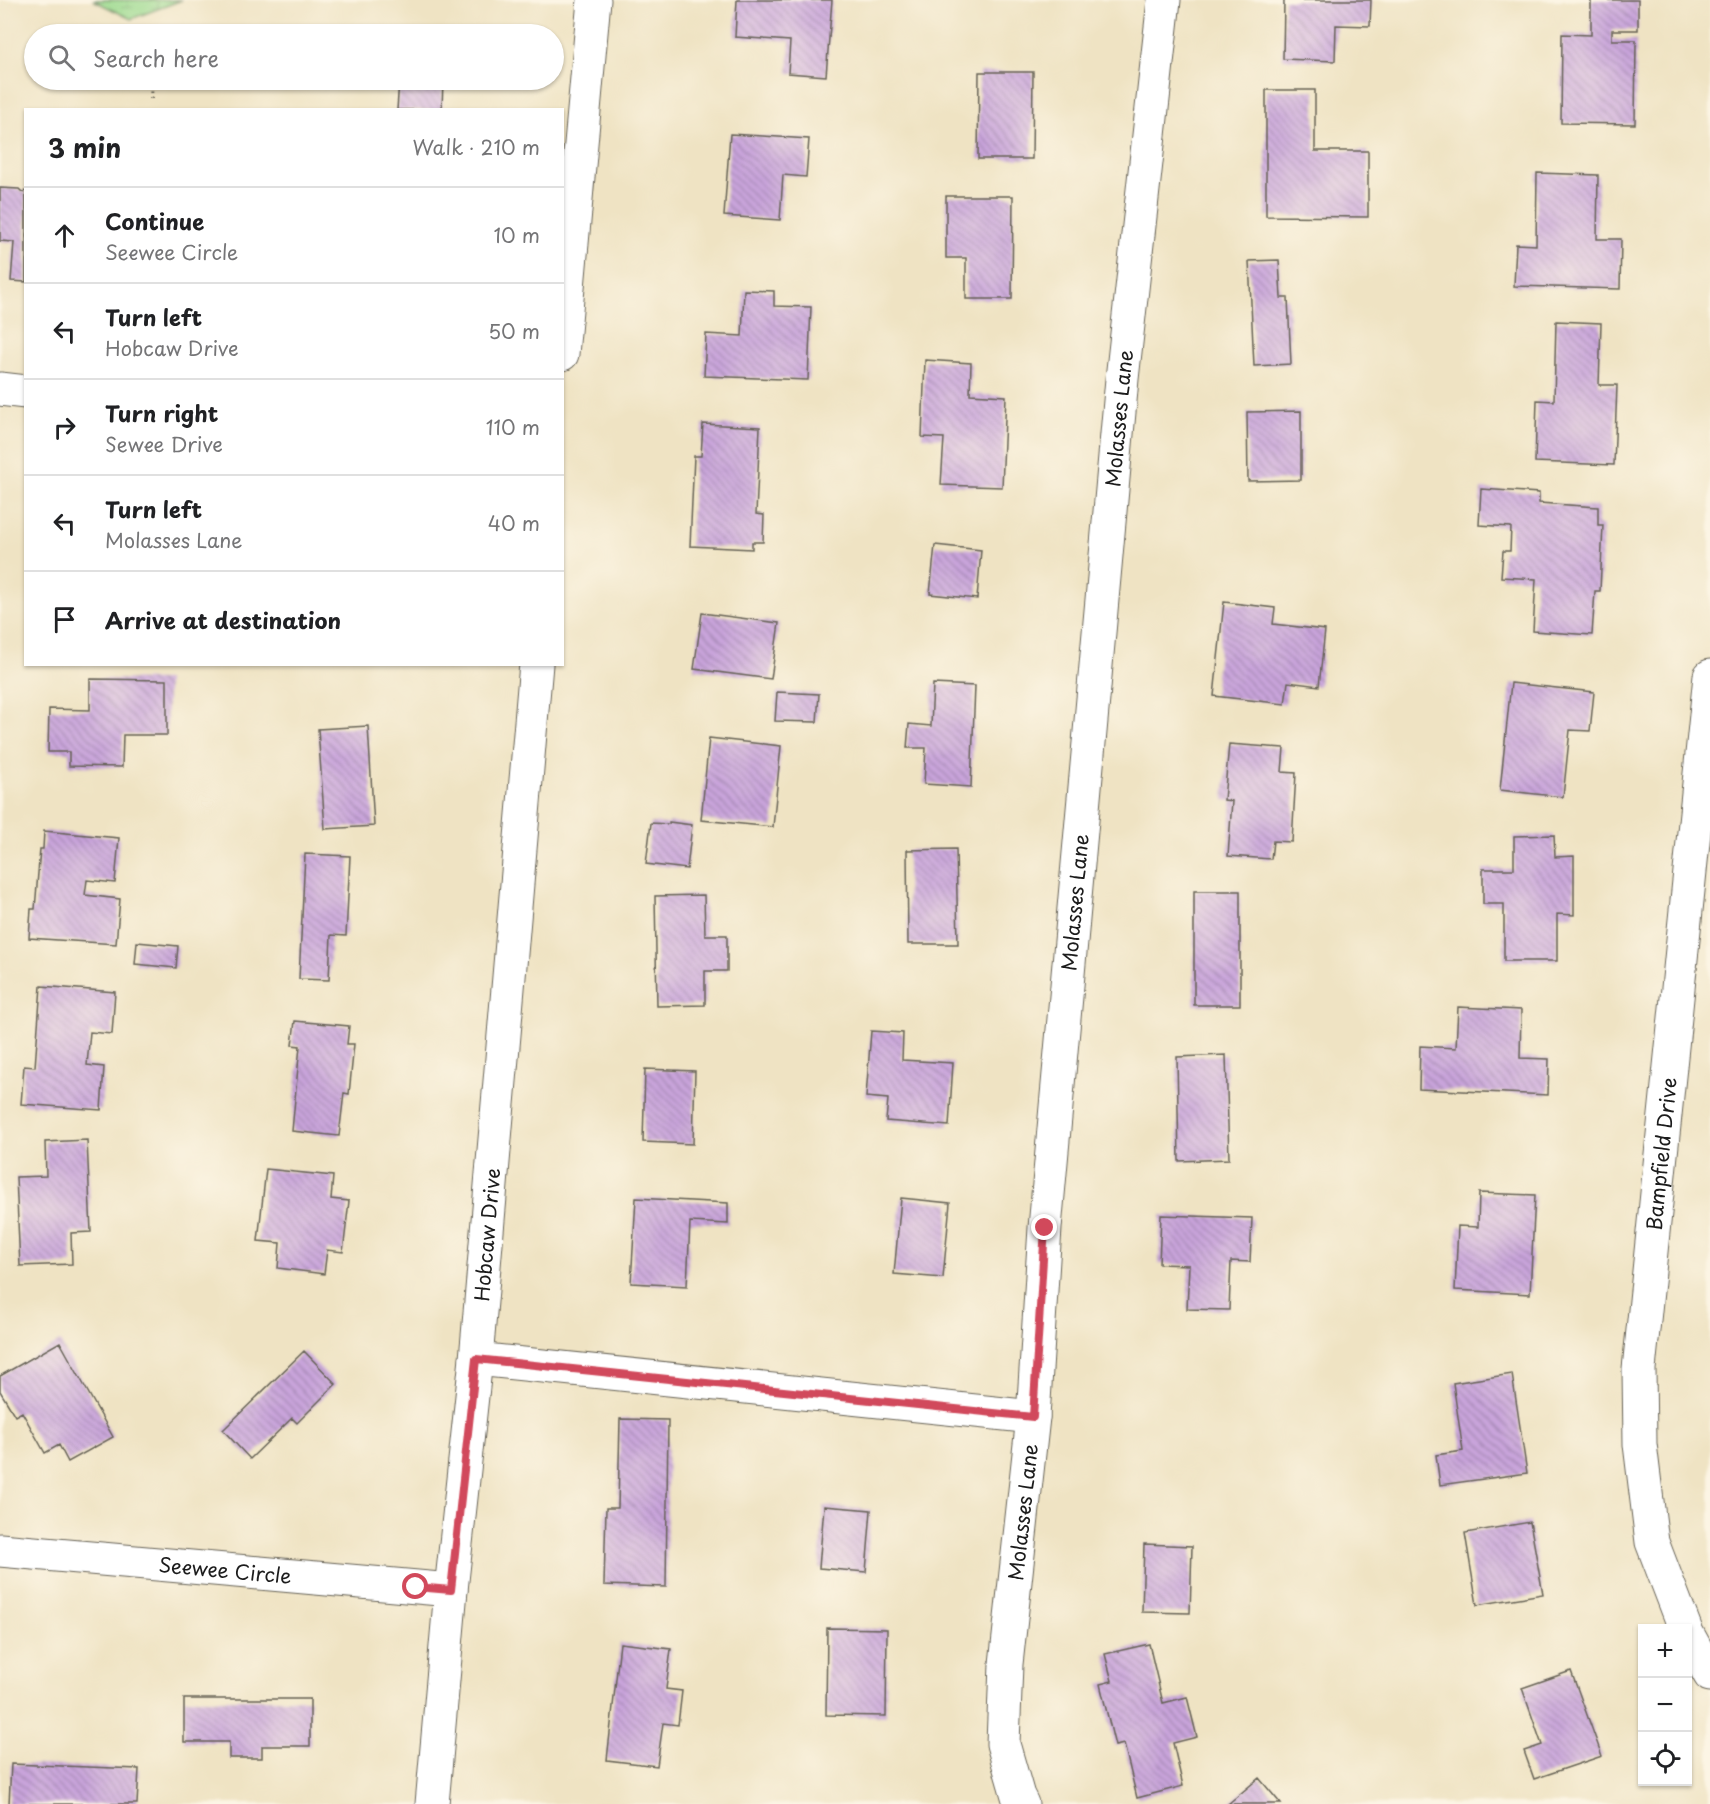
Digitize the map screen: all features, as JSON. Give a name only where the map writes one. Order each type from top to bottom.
[{"type":"street","points":[[564,332],[594,0]]},
{"type":"street","name":"Molasses Lane","points":[[1022,1804],[1003,1744],[1006,1664],[1033,1417],[1045,1228],[1119,414],[1164,0]]},
{"type":"street","points":[[0,389],[24,392]]},
{"type":"street","name":"Hobcaw Drive","points":[[432,1804],[451,1590],[476,1359],[536,666]]},
{"type":"street","name":"Bampfield Drive","points":[[1683,1624],[1652,1542],[1640,1444],[1639,1369],[1710,675]]},
{"type":"street","points":[[476,1359],[1033,1417]]},
{"type":"street","name":"Seewee Circle","points":[[0,1550],[451,1590]]},
{"type":"street","points":[[1692,1642],[1710,1675]]},
{"type":"path","points":[[151,90],[151,99]]},
{"type":"green space","points":[[93,0],[182,0],[131,19]]},
{"type":"building","points":[[737,0],[832,0],[826,76],[788,73],[790,41],[735,37]]},
{"type":"building","points":[[1284,0],[1371,0],[1370,26],[1336,25],[1335,61],[1283,59]]},
{"type":"building","points":[[1591,0],[1638,0],[1638,30],[1612,30],[1612,40],[1636,40],[1635,124],[1561,123],[1562,34],[1591,35]]},
{"type":"building","points":[[979,72],[1033,72],[1032,159],[978,159]]},
{"type":"building","points":[[398,90],[443,90],[442,108],[397,108]]},
{"type":"building","points":[[1266,90],[1315,90],[1315,151],[1368,151],[1368,217],[1266,216]]},
{"type":"building","points":[[730,134],[809,139],[806,177],[783,175],[780,220],[724,216]]},
{"type":"building","points":[[1537,173],[1598,175],[1597,239],[1621,239],[1620,289],[1514,286],[1516,244],[1536,245]]},
{"type":"building","points":[[0,188],[19,189],[24,192],[24,282],[11,281],[14,242],[0,241]]},
{"type":"building","points":[[946,196],[1013,196],[1012,299],[966,299],[966,258],[946,258]]},
{"type":"building","points":[[1279,260],[1281,298],[1288,298],[1291,364],[1254,366],[1249,261]]},
{"type":"building","points":[[744,290],[774,291],[774,306],[811,307],[808,380],[704,376],[706,334],[742,336]]},
{"type":"building","points":[[1556,321],[1601,323],[1599,385],[1617,385],[1614,465],[1535,462],[1537,400],[1554,401]]},
{"type":"building","points":[[925,360],[971,363],[970,394],[1006,396],[1002,487],[941,485],[944,438],[922,437]]},
{"type":"building","points":[[1301,411],[1301,480],[1248,481],[1247,412]]},
{"type":"building","points":[[703,424],[760,427],[756,514],[764,515],[763,542],[752,542],[752,549],[690,546],[694,456],[701,456]]},
{"type":"building","points":[[1481,489],[1539,493],[1539,503],[1598,507],[1598,525],[1603,525],[1600,591],[1595,591],[1592,635],[1533,631],[1536,579],[1501,577],[1503,551],[1510,551],[1511,527],[1479,525]]},
{"type":"building","points":[[935,545],[981,550],[977,599],[930,594]]},
{"type":"building","points":[[1224,602],[1275,608],[1273,624],[1325,630],[1319,686],[1288,682],[1285,704],[1214,696]]},
{"type":"building","points":[[702,613],[779,623],[771,679],[694,669]]},
{"type":"building","points":[[90,679],[167,680],[167,735],[123,735],[122,767],[69,766],[69,752],[48,752],[49,709],[90,710]]},
{"type":"building","points":[[1511,683],[1594,692],[1590,731],[1570,730],[1563,797],[1500,790]]},
{"type":"building","points":[[933,684],[975,686],[971,787],[924,784],[926,748],[907,748],[909,724],[931,726]]},
{"type":"building","points":[[777,692],[819,694],[817,722],[775,721]]},
{"type":"building","points":[[368,726],[374,826],[325,829],[318,729]]},
{"type":"building","points":[[709,738],[781,746],[773,827],[701,820]]},
{"type":"building","points":[[1229,744],[1284,748],[1282,772],[1296,773],[1292,842],[1273,841],[1271,859],[1228,856],[1232,801],[1224,800]]},
{"type":"building","points":[[669,822],[692,825],[687,869],[646,864],[651,823],[669,824]]},
{"type":"building","points":[[44,831],[119,838],[115,883],[87,880],[85,895],[120,899],[116,944],[29,938],[31,909],[35,909],[40,849],[43,849]]},
{"type":"building","points":[[1554,835],[1555,857],[1574,856],[1574,915],[1557,914],[1557,961],[1504,961],[1504,904],[1483,904],[1483,869],[1514,869],[1514,836]]},
{"type":"building","points":[[956,849],[958,944],[908,944],[907,850]]},
{"type":"building","points":[[305,854],[350,856],[346,936],[331,935],[329,980],[299,979]]},
{"type":"building","points":[[1194,891],[1240,891],[1240,1005],[1194,1005]]},
{"type":"building","points":[[704,895],[705,935],[727,935],[727,971],[705,971],[705,1005],[657,1006],[655,896]]},
{"type":"building","points":[[137,942],[178,946],[176,968],[135,964]]},
{"type":"building","points":[[41,986],[115,992],[112,1034],[90,1032],[87,1065],[104,1067],[101,1110],[21,1104],[24,1066],[35,1067]]},
{"type":"building","points":[[1458,1007],[1521,1010],[1520,1058],[1549,1059],[1548,1095],[1419,1089],[1420,1046],[1456,1048]]},
{"type":"building","points":[[295,1021],[349,1026],[347,1044],[354,1044],[349,1094],[344,1093],[339,1136],[292,1131],[300,1046],[292,1045]]},
{"type":"building","points":[[871,1031],[903,1033],[902,1060],[953,1063],[949,1126],[886,1121],[888,1099],[866,1097]]},
{"type":"building","points":[[1226,1055],[1229,1159],[1179,1161],[1177,1057]]},
{"type":"building","points":[[645,1069],[695,1071],[693,1144],[643,1142]]},
{"type":"building","points":[[87,1140],[91,1232],[71,1233],[72,1264],[20,1266],[16,1177],[46,1176],[45,1142]]},
{"type":"building","points":[[266,1169],[333,1176],[331,1199],[349,1201],[343,1252],[327,1250],[324,1274],[278,1268],[280,1243],[258,1241]]},
{"type":"building","points":[[1479,1193],[1535,1195],[1530,1294],[1455,1290],[1458,1226],[1478,1227]]},
{"type":"building","points":[[636,1198],[728,1203],[728,1224],[690,1222],[687,1286],[631,1283]]},
{"type":"building","points":[[901,1198],[950,1203],[943,1278],[894,1274]]},
{"type":"building","points":[[1161,1215],[1252,1218],[1250,1262],[1231,1261],[1229,1310],[1187,1309],[1189,1265],[1159,1264]]},
{"type":"building","points":[[60,1342],[113,1437],[68,1462],[59,1445],[45,1453],[22,1412],[15,1416],[0,1391],[0,1376]]},
{"type":"building","points":[[304,1351],[336,1384],[297,1423],[292,1418],[250,1459],[223,1430]]},
{"type":"building","points":[[1512,1374],[1527,1473],[1440,1485],[1436,1455],[1463,1451],[1453,1383]]},
{"type":"building","points":[[620,1419],[668,1420],[666,1587],[604,1585],[606,1508],[618,1508]]},
{"type":"building","points":[[824,1506],[871,1510],[866,1572],[819,1568]]},
{"type":"building","points":[[1530,1522],[1543,1594],[1477,1605],[1465,1533]]},
{"type":"building","points":[[1144,1544],[1192,1546],[1190,1613],[1142,1612]]},
{"type":"building","points":[[827,1628],[887,1629],[886,1716],[826,1715]]},
{"type":"building","points":[[620,1643],[671,1649],[666,1689],[682,1691],[678,1725],[663,1723],[657,1766],[607,1760]]},
{"type":"building","points":[[1149,1644],[1163,1703],[1187,1697],[1197,1737],[1173,1743],[1183,1786],[1137,1798],[1124,1744],[1115,1746],[1100,1684],[1112,1681],[1105,1654]]},
{"type":"building","points":[[1571,1671],[1602,1756],[1534,1779],[1524,1751],[1542,1745],[1522,1688]]},
{"type":"building","points":[[184,1699],[310,1699],[310,1746],[262,1746],[262,1758],[229,1758],[229,1742],[184,1742]]},
{"type":"building","points":[[11,1764],[139,1769],[137,1804],[9,1804]]},
{"type":"building","points":[[1259,1778],[1281,1804],[1228,1804]]},
{"type":"route","points":[[416,1587],[451,1590],[476,1359],[1033,1417],[1045,1228]]}]
